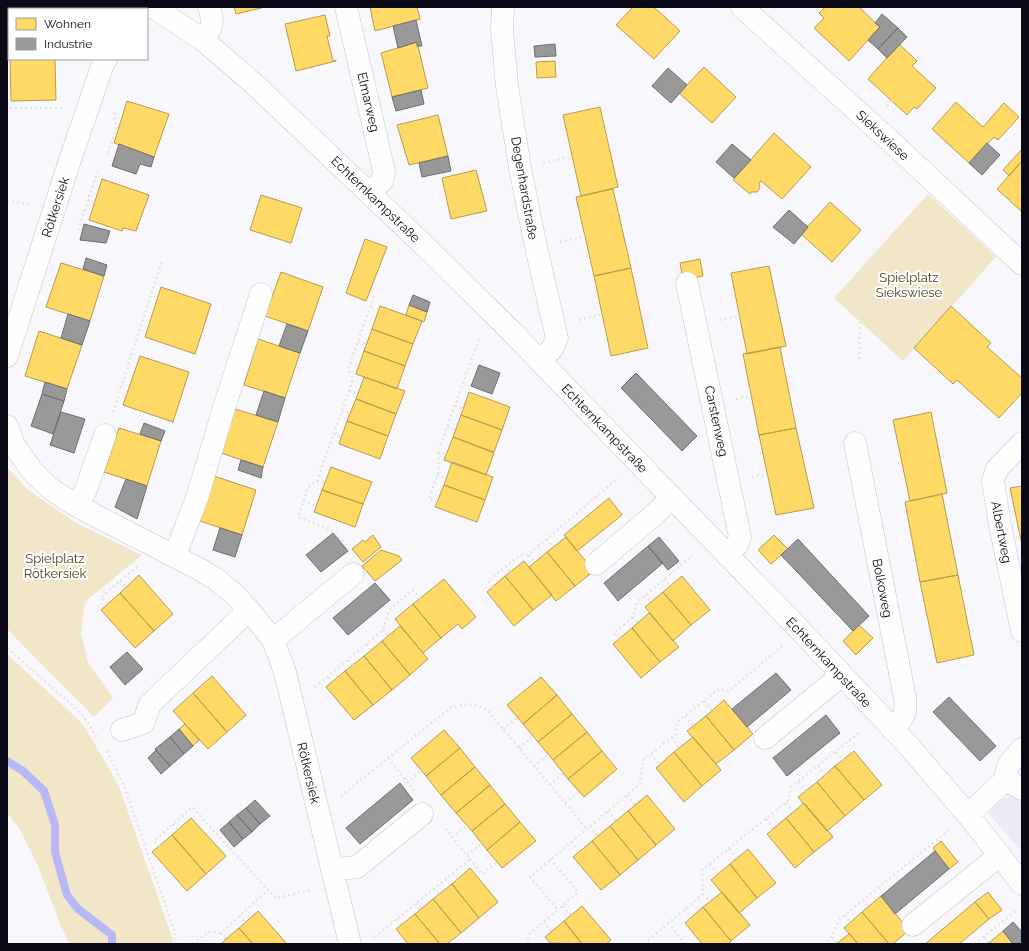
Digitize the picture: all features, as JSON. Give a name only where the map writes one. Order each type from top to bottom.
[{"type":"street","name":"Echternkampstraße","points":[[153,7],[203,40],[253,83],[427,248],[540,361],[842,674],[887,723],[960,821],[1000,855],[1022,884]]},
{"type":"street","points":[[203,40],[211,29],[212,18],[209,7]]},
{"type":"street","name":"Elmarweg","points":[[346,7],[384,171],[382,181],[370,193]]},
{"type":"street","name":"Degenhardstraße","points":[[503,7],[502,30],[507,86],[520,168],[536,247],[558,338],[552,349],[540,361]]},
{"type":"street","name":"Siekswiese","points":[[742,7],[969,223],[1022,264]]},
{"type":"street","name":"Rötkersiek","points":[[7,356],[102,64],[105,60]]},
{"type":"street","name":"Carstenweg","points":[[687,283],[740,537],[737,545],[727,555]]},
{"type":"street","points":[[175,555],[197,498],[227,398],[261,294]]},
{"type":"street","name":"Rötkersiek","points":[[7,426],[14,445],[32,471],[52,490],[78,506],[175,555],[216,579],[234,594],[249,610],[273,640],[285,672],[292,698],[350,944]]},
{"type":"street","points":[[78,506],[85,492],[105,435]]},
{"type":"street","name":"Bolkoweg","points":[[855,443],[905,698],[906,710],[902,719],[887,723]]},
{"type":"street","name":"Albertweg","points":[[1022,443],[997,469],[993,482],[997,512],[1022,631]]},
{"type":"street","points":[[596,564],[655,514],[672,497]]},
{"type":"street","points":[[273,640],[352,564]]},
{"type":"street","points":[[122,730],[143,723],[150,704],[249,610]]},
{"type":"street","points":[[765,738],[842,674]]},
{"type":"street","points":[[960,821],[1013,785],[1009,764],[1022,749]]},
{"type":"street","points":[[334,878],[357,867],[426,810]]},
{"type":"street","points":[[913,925],[1000,855]]},
{"type":"path","points":[[7,104],[10,108],[65,108]]},
{"type":"path","points":[[541,163],[572,156]]},
{"type":"path","points":[[78,230],[97,172]]},
{"type":"path","points":[[7,201],[37,205]]},
{"type":"path","points":[[557,242],[585,236]]},
{"type":"path","points":[[859,359],[860,322],[876,303],[893,292],[907,295],[930,304],[958,270],[966,257],[973,254],[978,258]]},
{"type":"path","points":[[105,435],[162,261]]},
{"type":"path","points":[[352,564],[334,530],[298,517],[308,487],[317,481],[349,391],[353,379],[348,369],[374,296]]},
{"type":"path","points":[[576,321],[602,314]]},
{"type":"path","points":[[437,502],[428,499],[439,470],[438,452],[481,332]]},
{"type":"path","points":[[358,342],[366,344]]},
{"type":"path","points":[[350,363],[358,366]]},
{"type":"path","points":[[349,391],[357,393]]},
{"type":"path","points":[[455,406],[463,408]]},
{"type":"path","points":[[342,411],[350,414]]},
{"type":"path","points":[[447,427],[455,430]]},
{"type":"path","points":[[334,434],[341,437]]},
{"type":"path","points":[[438,452],[446,454]]},
{"type":"path","points":[[437,475],[446,478]]},
{"type":"path","points":[[493,587],[488,581],[520,555],[528,555],[621,476]]},
{"type":"path","points":[[317,481],[324,483]]},
{"type":"path","points":[[303,501],[316,506]]},
{"type":"path","points":[[547,539],[553,547]]},
{"type":"path","points":[[619,639],[614,633],[633,617],[637,602],[696,552]]},
{"type":"path","points":[[528,555],[535,562]]},
{"type":"path","points":[[107,604],[100,597],[140,564]]},
{"type":"path","points":[[506,566],[510,572]]},
{"type":"path","points":[[664,579],[670,586]]},
{"type":"path","points":[[120,581],[126,587]]},
{"type":"path","points":[[292,698],[307,694],[384,630],[389,610],[413,590],[420,599]]},
{"type":"path","points":[[645,595],[651,602]]},
{"type":"path","points":[[633,617],[638,623]]},
{"type":"path","points":[[384,630],[388,635]]},
{"type":"path","points":[[558,910],[530,877],[640,784],[643,760],[676,734],[677,722],[719,689],[729,691],[800,630]]},
{"type":"path","points":[[367,644],[371,650]]},
{"type":"path","points":[[7,648],[80,712],[97,737]]},
{"type":"path","points":[[348,660],[353,665]]},
{"type":"path","points":[[328,676],[333,681]]},
{"type":"path","points":[[704,701],[712,711]]},
{"type":"path","points":[[317,807],[332,803],[450,708],[461,704],[484,707],[587,829]]},
{"type":"path","points":[[685,716],[694,726]]},
{"type":"path","points":[[503,729],[518,717]]},
{"type":"path","points":[[710,902],[703,894],[702,870],[786,803],[789,800],[791,787],[836,752],[887,723]]},
{"type":"path","points":[[519,748],[533,736]]},
{"type":"path","points":[[672,737],[680,748]]},
{"type":"path","points":[[106,750],[124,786],[175,933],[176,944]]},
{"type":"path","points":[[836,752],[843,760]]},
{"type":"path","points":[[534,767],[548,754]]},
{"type":"path","points":[[651,754],[659,764]]},
{"type":"path","points":[[388,758],[426,810],[452,837],[482,874],[497,862]]},
{"type":"path","points":[[818,766],[825,775]]},
{"type":"path","points":[[407,783],[421,771]]},
{"type":"path","points":[[550,785],[564,773]]},
{"type":"path","points":[[798,782],[806,791]]},
{"type":"path","points":[[565,803],[579,792]]},
{"type":"path","points":[[626,795],[635,805]]},
{"type":"path","points":[[786,803],[793,812]]},
{"type":"path","points":[[160,846],[154,841],[192,807],[276,898],[334,878]]},
{"type":"path","points":[[608,811],[616,821]]},
{"type":"path","points":[[766,819],[774,828]]},
{"type":"path","points":[[823,944],[832,937],[839,920],[960,821]]},
{"type":"path","points":[[173,824],[178,830]]},
{"type":"path","points":[[452,837],[466,826]]},
{"type":"path","points":[[590,826],[598,836]]},
{"type":"path","points":[[571,842],[579,852]]},
{"type":"path","points":[[467,855],[481,844]]},
{"type":"path","points":[[729,849],[737,858]]},
{"type":"path","points":[[373,938],[470,859]]},
{"type":"path","points":[[528,944],[528,935],[578,892],[550,859]]},
{"type":"path","points":[[710,864],[718,874]]},
{"type":"path","points":[[453,874],[457,879]]},
{"type":"path","points":[[434,889],[439,894]]},
{"type":"path","points":[[221,933],[268,890]]},
{"type":"path","points":[[649,944],[647,941],[703,894]]},
{"type":"path","points":[[863,900],[869,907]]},
{"type":"path","points":[[416,903],[421,909]]},
{"type":"path","points":[[563,906],[571,915]]},
{"type":"path","points":[[685,909],[691,917]]},
{"type":"path","points":[[975,944],[1018,909]]},
{"type":"path","points":[[845,915],[851,922]]},
{"type":"path","points":[[239,916],[245,922]]},
{"type":"path","points":[[397,919],[402,925]]},
{"type":"path","points":[[544,922],[552,931]]},
{"type":"path","points":[[668,923],[685,944]]},
{"type":"path","points":[[195,944],[208,932],[221,933],[226,939]]},
{"type":"path","points":[[832,937],[837,943]]},
{"type":"path","points":[[984,937],[989,942]]},
{"type":"shaded area","points":[[1022,784],[1022,852],[988,813],[1002,799],[1012,796]]},
{"type":"green space","name":"Spielplatz Siekswiese","points":[[928,194],[996,257],[903,361],[834,298]]},
{"type":"green space","name":"Spielplatz Rötkersiek","points":[[7,467],[26,488],[74,522],[142,555],[85,602],[81,633],[88,662],[113,698],[94,717],[7,629]]},
{"type":"green space","points":[[7,654],[83,724],[119,786],[172,937],[173,944],[70,944],[62,929],[38,866],[19,828],[7,813]]},
{"type":"building: Wohnen","points":[[234,7],[265,7],[236,14]]},
{"type":"building: Wohnen","points":[[370,7],[417,7],[420,19],[375,31]]},
{"type":"building: Wohnen","points":[[633,7],[654,7],[680,31],[654,59],[616,25]]},
{"type":"building: Wohnen","points":[[825,7],[859,7],[880,27],[849,61],[814,28],[824,18],[819,13]]},
{"type":"building: Wohnen","points":[[325,15],[330,36],[327,36],[333,61],[336,61],[296,71],[285,24]]},
{"type":"building: Wohnen","points":[[417,42],[428,88],[392,97],[381,53]]},
{"type":"building: Wohnen","points":[[899,44],[917,61],[912,66],[936,88],[917,109],[914,107],[907,115],[868,79]]},
{"type":"building: Wohnen","points":[[10,60],[55,60],[56,100],[11,101]]},
{"type":"building: Wohnen","points":[[555,61],[556,77],[537,78],[536,62]]},
{"type":"building: Wohnen","points":[[704,67],[736,97],[712,123],[679,93]]},
{"type":"building: Wohnen","points":[[127,101],[169,114],[154,157],[114,143]]},
{"type":"building: Wohnen","points":[[956,102],[983,127],[1004,103],[1019,117],[998,140],[994,137],[969,163],[932,129]]},
{"type":"building: Wohnen","points":[[600,107],[618,187],[581,196],[563,115]]},
{"type":"building: Wohnen","points":[[438,115],[448,156],[409,165],[397,125]]},
{"type":"building: Wohnen","points":[[774,133],[811,167],[782,199],[761,181],[759,183],[760,188],[757,192],[751,192],[750,194],[733,180]]},
{"type":"building: Wohnen","points":[[1022,149],[1022,163],[1021,162],[1009,176],[1003,170]]},
{"type":"building: Wohnen","points":[[1021,162],[1022,163],[1022,212],[997,189]]},
{"type":"building: Wohnen","points":[[476,170],[487,211],[451,219],[442,178]]},
{"type":"building: Wohnen","points":[[102,179],[149,195],[136,231],[123,228],[122,231],[89,220]]},
{"type":"building: Wohnen","points":[[613,189],[631,268],[594,276],[576,197]]},
{"type":"building: Wohnen","points":[[261,195],[302,208],[291,243],[250,230]]},
{"type":"building: Wohnen","points":[[830,202],[861,230],[832,262],[801,234]]},
{"type":"building: Wohnen","points":[[365,239],[387,247],[366,301],[346,293]]},
{"type":"building: Wohnen","points":[[700,259],[703,276],[683,280],[680,263]]},
{"type":"building: Wohnen","points":[[61,263],[104,276],[90,321],[46,307]]},
{"type":"building: Wohnen","points":[[769,266],[786,346],[747,354],[731,273]]},
{"type":"building: Wohnen","points":[[631,268],[648,348],[611,356],[594,276]]},
{"type":"building: Wohnen","points":[[281,272],[323,287],[308,331],[265,316]]},
{"type":"building: Wohnen","points":[[161,287],[211,304],[195,354],[145,337]]},
{"type":"building: Wohnen","points":[[409,305],[427,312],[424,322],[406,315]]},
{"type":"building: Wohnen","points":[[380,306],[422,321],[413,344],[372,329]]},
{"type":"building: Wohnen","points":[[951,306],[991,343],[987,347],[1022,378],[1022,393],[999,418],[957,380],[953,384],[914,348]]},
{"type":"building: Wohnen","points":[[372,329],[413,344],[405,366],[364,351]]},
{"type":"building: Wohnen","points":[[39,331],[82,345],[67,389],[25,376]]},
{"type":"building: Wohnen","points":[[258,339],[300,353],[285,398],[244,385]]},
{"type":"building: Wohnen","points":[[780,347],[796,428],[759,435],[743,354]]},
{"type":"building: Wohnen","points":[[364,351],[405,366],[397,389],[356,374]]},
{"type":"building: Wohnen","points":[[140,356],[189,372],[173,422],[123,405]]},
{"type":"building: Wohnen","points":[[364,377],[405,391],[396,414],[356,399]]},
{"type":"building: Wohnen","points":[[469,392],[510,407],[502,430],[461,415]]},
{"type":"building: Wohnen","points":[[356,399],[396,414],[388,436],[347,421]]},
{"type":"building: Wohnen","points":[[235,409],[278,422],[263,467],[221,453]]},
{"type":"building: Wohnen","points":[[931,412],[947,493],[910,501],[893,420]]},
{"type":"building: Wohnen","points":[[461,415],[502,430],[494,452],[453,437]]},
{"type":"building: Wohnen","points":[[347,421],[388,436],[380,459],[339,444]]},
{"type":"building: Wohnen","points":[[119,428],[161,441],[147,486],[104,472]]},
{"type":"building: Wohnen","points":[[796,428],[814,508],[776,515],[759,435]]},
{"type":"building: Wohnen","points":[[453,437],[494,453],[486,475],[444,460]]},
{"type":"building: Wohnen","points":[[452,462],[493,477],[485,500],[444,485]]},
{"type":"building: Wohnen","points":[[331,467],[372,482],[363,504],[322,490]]},
{"type":"building: Wohnen","points":[[214,476],[256,490],[242,535],[200,521]]},
{"type":"building: Wohnen","points":[[444,485],[485,500],[477,522],[435,507]]},
{"type":"building: Wohnen","points":[[1022,486],[1022,545],[1010,488]]},
{"type":"building: Wohnen","points":[[322,490],[363,504],[355,527],[314,512]]},
{"type":"building: Wohnen","points":[[942,494],[958,575],[920,582],[905,502]]},
{"type":"building: Wohnen","points":[[609,498],[622,515],[577,551],[564,535]]},
{"type":"building: Wohnen","points":[[373,535],[381,547],[363,562],[352,549],[363,540],[365,542]]},
{"type":"building: Wohnen","points":[[774,535],[788,549],[771,564],[758,550]]},
{"type":"building: Wohnen","points":[[566,537],[594,571],[575,586],[547,552]]},
{"type":"building: Wohnen","points":[[381,550],[399,556],[402,560],[375,581],[362,566]]},
{"type":"building: Wohnen","points":[[547,552],[575,586],[556,601],[529,567]]},
{"type":"building: Wohnen","points":[[524,561],[552,595],[533,610],[505,576]]},
{"type":"building: Wohnen","points":[[139,575],[173,614],[154,631],[120,593]]},
{"type":"building: Wohnen","points":[[958,575],[974,655],[937,663],[920,582]]},
{"type":"building: Wohnen","points":[[505,576],[533,610],[514,626],[487,592]]},
{"type":"building: Wohnen","points":[[682,576],[710,610],[691,625],[663,592]]},
{"type":"building: Wohnen","points":[[444,579],[476,617],[462,629],[458,624],[441,638],[413,604]]},
{"type":"building: Wohnen","points":[[663,592],[691,625],[673,641],[645,607]]},
{"type":"building: Wohnen","points":[[120,593],[154,631],[135,648],[101,610]]},
{"type":"building: Wohnen","points":[[413,604],[441,638],[423,653],[395,619]]},
{"type":"building: Wohnen","points":[[649,613],[679,647],[660,662],[632,628]]},
{"type":"building: Wohnen","points":[[859,625],[873,638],[856,655],[843,641]]},
{"type":"building: Wohnen","points":[[400,626],[428,659],[410,675],[382,641]]},
{"type":"building: Wohnen","points":[[632,628],[660,662],[641,678],[613,644]]},
{"type":"building: Wohnen","points":[[382,641],[410,675],[392,690],[364,656]]},
{"type":"building: Wohnen","points":[[364,656],[392,690],[373,705],[345,671]]},
{"type":"building: Wohnen","points":[[345,671],[373,705],[354,720],[326,687]]},
{"type":"building: Wohnen","points":[[212,676],[246,715],[227,732],[193,693]]},
{"type":"building: Wohnen","points":[[541,677],[557,695],[523,724],[507,705]]},
{"type":"building: Wohnen","points":[[193,693],[227,732],[208,749],[173,711]]},
{"type":"building: Wohnen","points":[[557,695],[572,714],[538,742],[523,724]]},
{"type":"building: Wohnen","points":[[724,700],[753,734],[734,750],[706,716]]},
{"type":"building: Wohnen","points":[[572,714],[587,732],[553,760],[538,742]]},
{"type":"building: Wohnen","points":[[706,716],[734,750],[716,764],[687,731]]},
{"type":"building: Wohnen","points":[[185,724],[199,740],[193,746],[179,729]]},
{"type":"building: Wohnen","points":[[444,730],[460,748],[426,776],[411,758]]},
{"type":"building: Wohnen","points":[[587,732],[602,751],[568,779],[553,760]]},
{"type":"building: Wohnen","points":[[693,737],[721,770],[702,786],[674,752]]},
{"type":"building: Wohnen","points":[[460,748],[475,767],[441,795],[426,776]]},
{"type":"building: Wohnen","points":[[602,751],[617,769],[584,797],[568,779]]},
{"type":"building: Wohnen","points":[[854,751],[882,785],[864,800],[835,766]]},
{"type":"building: Wohnen","points":[[674,752],[702,786],[684,802],[656,768]]},
{"type":"building: Wohnen","points":[[835,766],[864,800],[845,816],[817,782]]},
{"type":"building: Wohnen","points":[[475,767],[490,785],[456,813],[441,795]]},
{"type":"building: Wohnen","points":[[817,782],[845,816],[827,831],[798,797]]},
{"type":"building: Wohnen","points":[[490,785],[505,804],[472,831],[456,813]]},
{"type":"building: Wohnen","points":[[647,795],[675,829],[656,845],[628,811]]},
{"type":"building: Wohnen","points":[[804,803],[833,837],[814,852],[786,818]]},
{"type":"building: Wohnen","points":[[505,804],[520,822],[487,850],[472,831]]},
{"type":"building: Wohnen","points":[[628,811],[656,845],[638,860],[610,826]]},
{"type":"building: Wohnen","points":[[191,818],[226,856],[206,874],[172,835]]},
{"type":"building: Wohnen","points":[[786,818],[814,852],[795,868],[767,834]]},
{"type":"building: Wohnen","points":[[520,822],[536,841],[502,868],[487,850]]},
{"type":"building: Wohnen","points":[[610,826],[638,860],[620,875],[592,841]]},
{"type":"building: Wohnen","points":[[172,835],[206,874],[187,891],[152,852]]},
{"type":"building: Wohnen","points":[[592,841],[620,875],[601,890],[573,857]]},
{"type":"building: Wohnen","points":[[941,841],[958,862],[949,869],[933,848]]},
{"type":"building: Wohnen","points":[[748,849],[776,883],[757,898],[730,864]]},
{"type":"building: Wohnen","points":[[730,864],[757,898],[739,913],[711,880]]},
{"type":"building: Wohnen","points":[[470,868],[498,902],[479,918],[452,884]]},
{"type":"building: Wohnen","points":[[452,884],[479,918],[461,933],[433,899]]},
{"type":"building: Wohnen","points":[[722,892],[750,925],[731,941],[703,907]]},
{"type":"building: Wohnen","points":[[988,892],[1002,910],[989,919],[975,902]]},
{"type":"building: Wohnen","points":[[881,896],[909,930],[893,944],[889,944],[862,912]]},
{"type":"building: Wohnen","points":[[433,899],[461,933],[447,944],[440,944],[415,914]]},
{"type":"building: Wohnen","points":[[975,902],[989,919],[959,944],[925,944]]},
{"type":"building: Wohnen","points":[[582,906],[611,940],[606,944],[582,944],[564,921]]},
{"type":"building: Wohnen","points":[[703,907],[731,941],[728,944],[702,944],[685,923]]},
{"type":"building: Wohnen","points":[[258,911],[287,944],[253,944],[239,928]]},
{"type":"building: Wohnen","points":[[862,912],[889,944],[858,944],[844,928]]},
{"type":"building: Wohnen","points":[[415,914],[440,944],[408,944],[396,929]]},
{"type":"building: Wohnen","points":[[564,921],[582,944],[550,943],[545,937]]},
{"type":"building: Wohnen","points":[[239,928],[253,944],[221,944],[226,939]]},
{"type":"building: Wohnen","points":[[1003,931],[1013,944],[987,944],[989,943]]},
{"type":"building: Wohnen","points":[[849,934],[858,944],[836,944]]},
{"type":"building: Industrie","points":[[882,14],[898,28],[878,49],[868,40],[880,27],[875,23]]},
{"type":"building: Industrie","points":[[416,20],[422,46],[417,46],[417,42],[398,48],[393,26]]},
{"type":"building: Industrie","points":[[898,28],[907,37],[887,58],[878,49]]},
{"type":"building: Industrie","points":[[555,44],[556,56],[535,57],[534,46]]},
{"type":"building: Industrie","points":[[668,68],[687,85],[671,103],[652,86]]},
{"type":"building: Industrie","points":[[421,90],[424,104],[396,111],[392,97]]},
{"type":"building: Industrie","points":[[987,143],[1000,155],[982,175],[969,163]]},
{"type":"building: Industrie","points":[[119,144],[154,157],[151,167],[140,164],[136,174],[112,166]]},
{"type":"building: Industrie","points":[[732,144],[751,160],[734,178],[716,162]]},
{"type":"building: Industrie","points":[[448,156],[451,171],[422,177],[419,163]]},
{"type":"building: Industrie","points":[[789,210],[808,227],[794,244],[773,227]]},
{"type":"building: Industrie","points":[[84,224],[110,231],[106,243],[80,240]]},
{"type":"building: Industrie","points":[[86,258],[107,265],[104,276],[83,269]]},
{"type":"building: Industrie","points":[[413,295],[430,302],[427,312],[409,305]]},
{"type":"building: Industrie","points":[[68,314],[90,321],[82,345],[61,338]]},
{"type":"building: Industrie","points":[[287,324],[308,331],[300,353],[279,346]]},
{"type":"building: Industrie","points":[[479,365],[500,373],[492,394],[471,386]]},
{"type":"building: Industrie","points":[[636,373],[697,436],[682,451],[621,388]]},
{"type":"building: Industrie","points":[[45,382],[67,389],[64,401],[42,394]]},
{"type":"building: Industrie","points":[[264,391],[285,398],[278,422],[256,415]]},
{"type":"building: Industrie","points":[[42,394],[64,401],[53,434],[31,426]]},
{"type":"building: Industrie","points":[[61,412],[85,419],[74,453],[50,445]]},
{"type":"building: Industrie","points":[[144,423],[165,431],[161,441],[140,434]]},
{"type":"building: Industrie","points":[[241,460],[263,467],[261,478],[238,470]]},
{"type":"building: Industrie","points":[[126,479],[147,486],[137,519],[115,507]]},
{"type":"building: Industrie","points":[[220,528],[242,535],[235,557],[213,550]]},
{"type":"building: Industrie","points":[[333,533],[348,551],[321,572],[306,555]]},
{"type":"building: Industrie","points":[[659,537],[679,561],[668,570],[648,546]]},
{"type":"building: Industrie","points":[[798,539],[869,616],[853,631],[781,555]]},
{"type":"building: Industrie","points":[[648,546],[663,563],[618,601],[604,583]]},
{"type":"building: Industrie","points":[[375,583],[390,600],[348,635],[333,618]]},
{"type":"building: Industrie","points":[[127,652],[143,669],[125,685],[110,667]]},
{"type":"building: Industrie","points":[[776,673],[791,690],[747,727],[732,709]]},
{"type":"building: Industrie","points":[[949,697],[996,746],[980,761],[933,712]]},
{"type":"building: Industrie","points":[[826,715],[840,733],[787,776],[773,758]]},
{"type":"building: Industrie","points":[[179,729],[193,746],[184,754],[170,737]]},
{"type":"building: Industrie","points":[[170,737],[184,754],[170,766],[155,749]]},
{"type":"building: Industrie","points":[[156,750],[170,766],[161,774],[148,758]]},
{"type":"building: Industrie","points":[[400,783],[413,800],[360,844],[346,828]]},
{"type":"building: Industrie","points":[[255,800],[270,816],[260,824],[246,808]]},
{"type":"building: Industrie","points":[[246,808],[260,824],[252,832],[237,815]]},
{"type":"building: Industrie","points":[[237,815],[252,832],[243,839],[229,822]]},
{"type":"building: Industrie","points":[[229,822],[243,839],[234,847],[220,830]]},
{"type":"building: Industrie","points":[[935,851],[949,869],[895,914],[881,896]]},
{"type":"building: Industrie","points":[[1013,922],[1022,932],[1022,944],[1013,944],[1003,931]]},
{"type":"waterway","points":[[7,761],[23,771],[44,791],[55,825],[55,852],[67,895],[78,909],[112,935],[112,944]]}]
